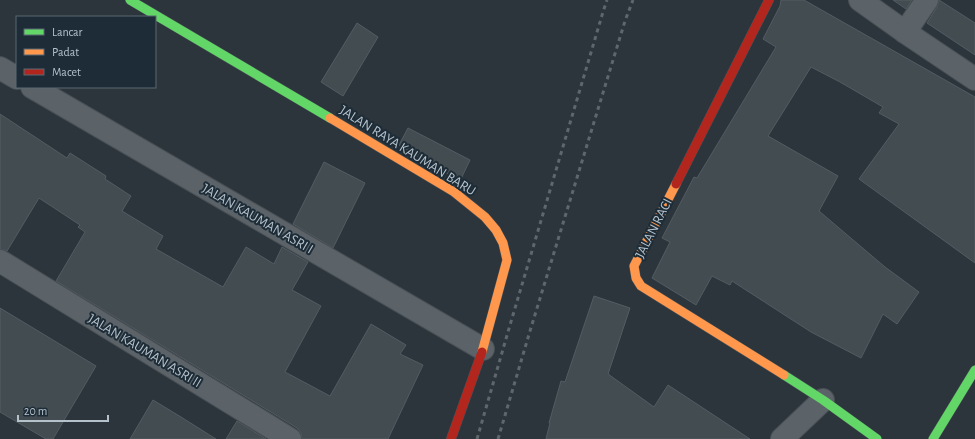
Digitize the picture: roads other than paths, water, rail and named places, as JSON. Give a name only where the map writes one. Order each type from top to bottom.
[{"type":"street","name":"JALAN RAYA KAUMAN BARU","points":[[130,0],[454,192],[485,217],[496,230],[504,243],[507,260],[483,349],[451,439]]},
{"type":"street","name":"JALAN RACI","points":[[769,0],[634,266],[636,278],[641,286],[823,400],[877,439]]},
{"type":"street","points":[[860,0],[975,79]]},
{"type":"street","points":[[906,32],[927,0]]},
{"type":"street","points":[[0,68],[16,77]]},
{"type":"street","name":"JALAN KAUMAN ASRI I","points":[[34,88],[483,349]]},
{"type":"street","name":"JALAN KAUMAN ASRI II","points":[[0,261],[290,439]]},
{"type":"street","points":[[933,439],[975,370]]},
{"type":"street","points":[[782,439],[823,400]]},
{"type":"railway","points":[[477,439],[607,0]]},
{"type":"railway","points":[[498,439],[625,21],[633,0]]}]
